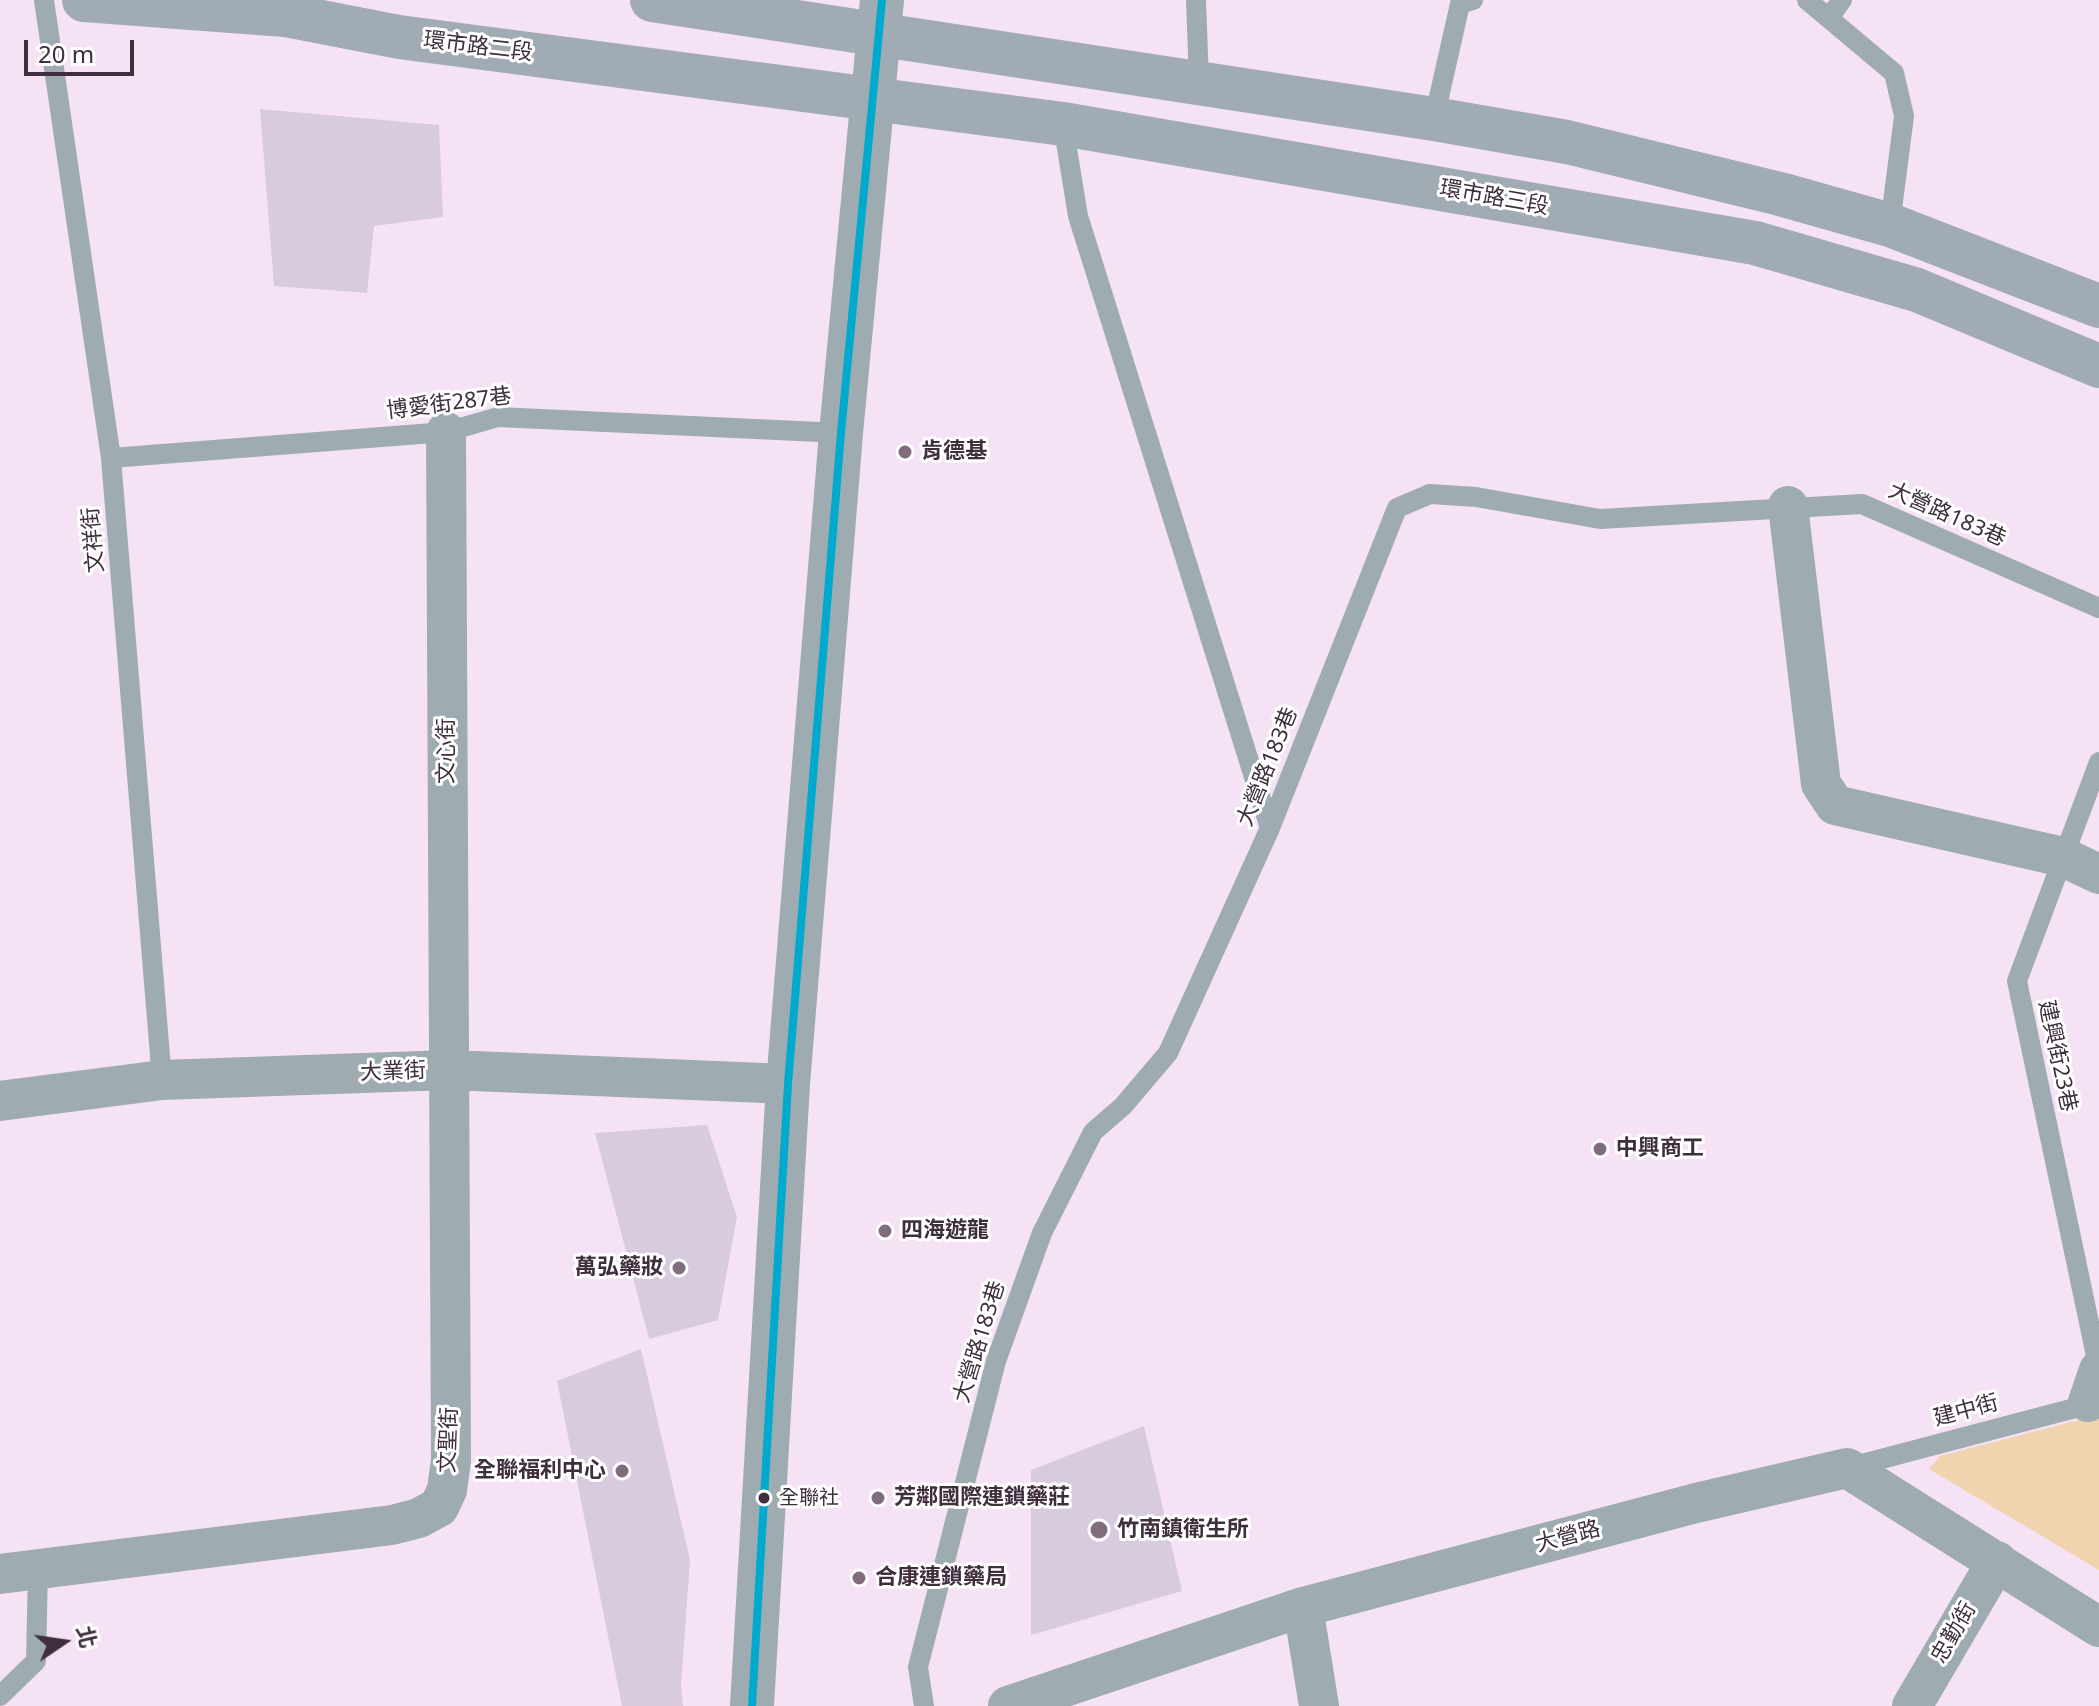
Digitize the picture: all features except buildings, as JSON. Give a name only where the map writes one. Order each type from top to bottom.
[{"type":"main road","name":"環市路二段","points":[[84,0],[285,15],[399,37],[871,97]]},
{"type":"main road","points":[[652,0],[881,17],[1199,83],[1567,142],[1780,194],[1890,225],[2099,306]]},
{"type":"main road","name":"環市路三段","points":[[871,97],[1063,124],[1755,243],[1917,290],[2099,366]]},
{"type":"street","points":[[752,1706],[788,1084],[841,433],[881,17]]},
{"type":"street","name":"文心街","points":[[446,432],[449,1070]]},
{"type":"street","points":[[1788,506],[1821,784],[1835,805],[2063,857],[2099,874]]},
{"type":"street","name":"大業街","points":[[0,1101],[162,1080],[449,1070],[788,1084]]},
{"type":"street","name":"文聖街","points":[[19,1571],[392,1525],[419,1518],[439,1507],[447,1490],[451,1460],[449,1070]]},
{"type":"street","points":[[1847,1468],[2099,1627]]},
{"type":"street","name":"大營路","points":[[1008,1706],[1063,1698],[1303,1607],[1696,1503],[1847,1468]]},
{"type":"street","name":"忠勤街","points":[[1912,1706],[1997,1561]]},
{"type":"street","points":[[1303,1607],[1319,1706]]},
{"type":"lane","name":"文祥街","points":[[44,0],[111,458],[162,1080]]},
{"type":"lane","points":[[1196,0],[1199,83]]},
{"type":"lane","points":[[1434,119],[1460,4],[1473,0]]},
{"type":"lane","points":[[1807,0],[1894,73],[1904,116],[1890,225]]},
{"type":"lane","points":[[1829,18],[1842,0]]},
{"type":"lane","points":[[1063,124],[1078,216],[1270,828]]},
{"type":"lane","name":"博愛街287巷","points":[[111,458],[446,432],[498,417],[841,433]]},
{"type":"lane","name":"大營路183巷","points":[[924,1706],[918,1667],[996,1361],[1042,1233],[1093,1132],[1123,1106],[1168,1053],[1270,828],[1397,508],[1430,494],[1476,497],[1600,519],[1862,504],[2099,608]]},
{"type":"lane","name":"建興街23巷","points":[[2096,1386],[2017,981],[2099,762]]},
{"type":"lane","name":"建中街","points":[[1847,1468],[2096,1386]]},
{"type":"lane","points":[[0,1696],[36,1661],[19,1571]]},
{"type":"shaded area","points":[[2083,1419],[2099,1420],[2099,1570],[1929,1469],[1940,1456]]},
{"type":"transit line","points":[[752,1706],[788,1084],[841,433],[882,0]]},
{"type":"place","name":"肯德基","points":[[905,452]]},
{"type":"place","name":"中興商工","points":[[1600,1149]]},
{"type":"place","name":"四海遊龍","points":[[885,1231]]},
{"type":"place","name":"萬弘藥妝","points":[[679,1268]]},
{"type":"place","name":"全聯福利中心","points":[[622,1471]]},
{"type":"place","name":"全聯社","points":[[764,1498]]},
{"type":"place","name":"芳鄰國際連鎖藥莊","points":[[878,1498]]},
{"type":"place","name":"竹南鎮衛生所","points":[[1099,1530]]},
{"type":"place","name":"合康連鎖藥局","points":[[859,1578]]}]
